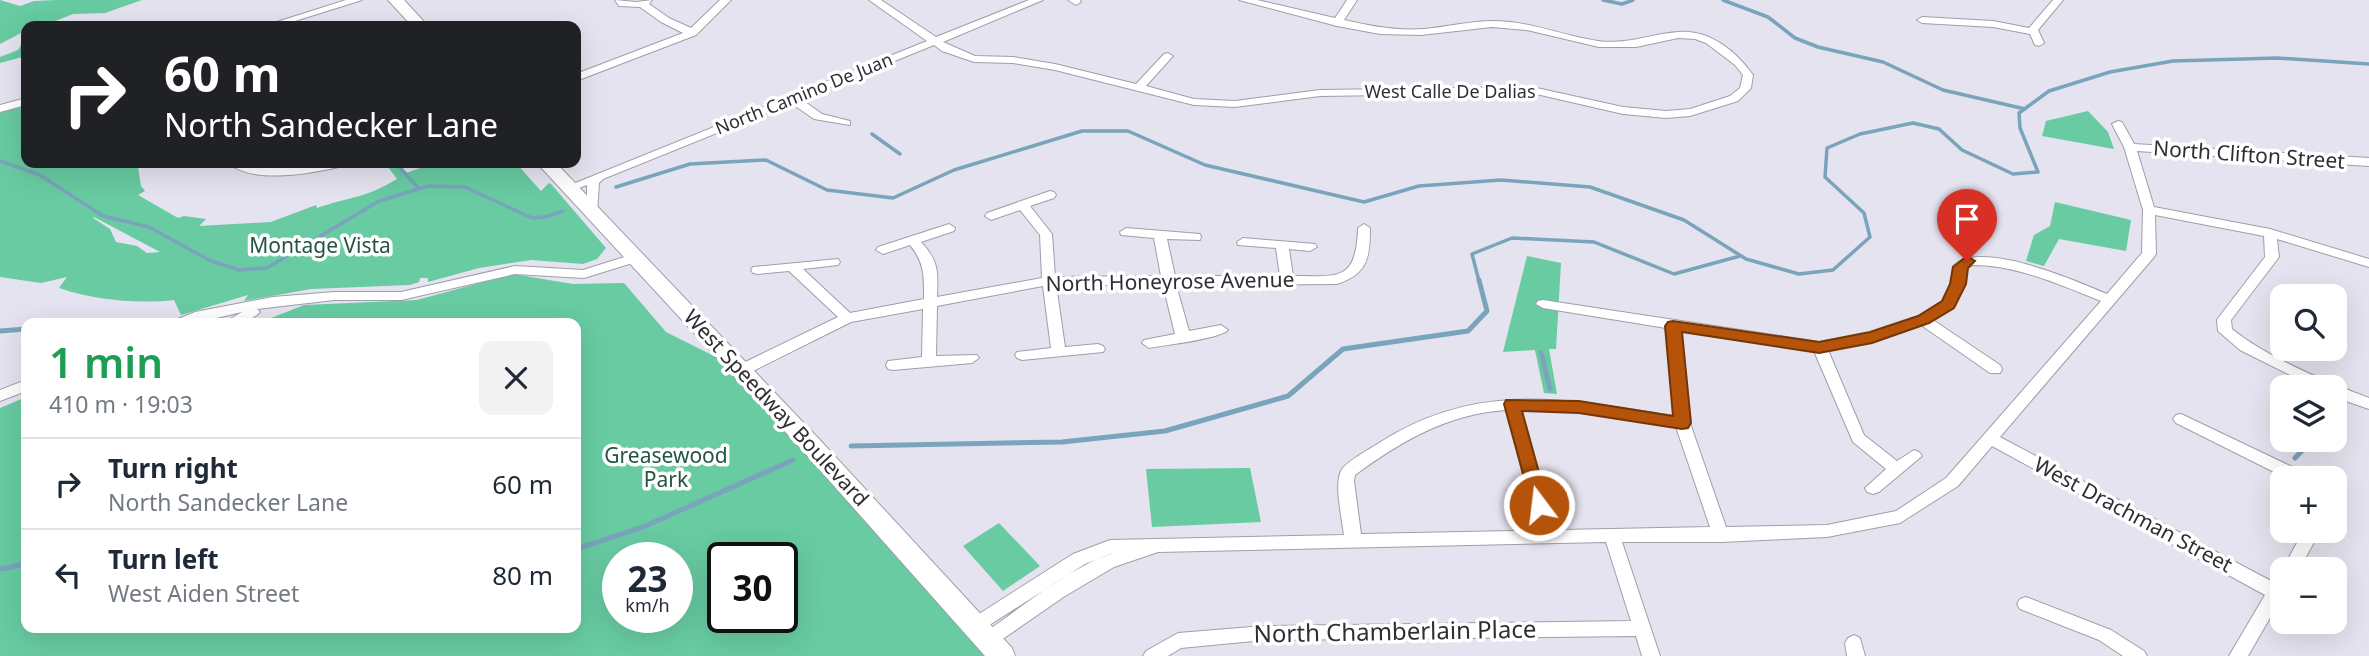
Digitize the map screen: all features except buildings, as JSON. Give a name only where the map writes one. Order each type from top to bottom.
[{"type":"main road","points":[[396,0],[415,21]]},
{"type":"main road","name":"West Speedway Boulevard","points":[[551,168],[742,370],[988,641]]},
{"type":"street","points":[[291,21],[357,0]]},
{"type":"street","points":[[620,0],[627,5],[646,2],[666,20],[692,33]]},
{"type":"street","points":[[581,76],[692,33],[726,0]]},
{"type":"street","points":[[874,0],[934,41]]},
{"type":"street","name":"North Camino De Juan","points":[[569,188],[1038,0]]},
{"type":"street","points":[[1244,0],[1337,23],[1352,0]]},
{"type":"street","points":[[2034,32],[2058,0]]},
{"type":"street","points":[[1922,20],[1993,24],[2034,32]]},
{"type":"street","name":"West Calle De Dalias","points":[[934,41],[974,59],[1037,63],[1194,102],[1235,104],[1317,94],[1532,90],[1559,93],[1599,107],[1635,115],[1667,115],[1707,108],[1740,97],[1747,87],[1748,75],[1739,63],[1698,34],[1636,44],[1599,44],[1566,39],[1527,27],[1492,24],[1420,32],[1380,31],[1337,23]]},
{"type":"street","points":[[2034,32],[2039,43]]},
{"type":"street","points":[[1138,88],[1168,56]]},
{"type":"street","points":[[1310,83],[1317,94]]},
{"type":"street","points":[[792,99],[818,117],[846,123]]},
{"type":"street","points":[[0,109],[21,103]]},
{"type":"street","points":[[988,641],[1059,591],[1108,562],[1158,545],[1827,531],[1900,517],[1952,482],[2149,254],[2149,210],[2130,147],[2118,124]]},
{"type":"street","name":"North Clifton Street","points":[[2130,147],[2369,162]]},
{"type":"street","points":[[244,168],[269,172],[300,168]]},
{"type":"street","points":[[593,212],[593,183],[599,176]]},
{"type":"street","points":[[991,216],[1050,195]]},
{"type":"street","points":[[1022,205],[1045,234],[1059,352]]},
{"type":"street","points":[[2149,210],[2270,233],[2369,263]]},
{"type":"street","points":[[883,250],[949,228]]},
{"type":"street","name":"North Honeyrose Avenue","points":[[742,370],[847,318],[930,305],[1049,281],[1337,280],[1356,271],[1363,263],[1364,228]]},
{"type":"street","points":[[1126,232],[1195,237]]},
{"type":"street","points":[[2270,233],[2272,257],[2224,320],[2221,331],[2245,347],[2302,375]]},
{"type":"street","points":[[1160,235],[1183,337]]},
{"type":"street","points":[[913,240],[926,255],[932,269],[929,362]]},
{"type":"street","points":[[1243,242],[1310,247]]},
{"type":"street","points":[[1282,245],[1287,281]]},
{"type":"street","points":[[201,318],[273,301],[401,296],[515,270],[584,274],[637,257]]},
{"type":"street","points":[[1543,304],[1819,347],[1872,337],[1923,320],[1949,304],[1966,257],[2050,276],[2110,300]]},
{"type":"street","points":[[758,271],[833,262]]},
{"type":"street","points":[[792,267],[847,318]]},
{"type":"street","points":[[242,318],[261,309],[309,298]]},
{"type":"street","points":[[1923,320],[1995,369]]},
{"type":"street","points":[[1673,326],[1682,423],[1721,535]]},
{"type":"street","points":[[1149,343],[1221,330]]},
{"type":"street","points":[[1819,347],[1858,438],[1897,469]]},
{"type":"street","points":[[1022,355],[1098,349]]},
{"type":"street","points":[[893,365],[972,358]]},
{"type":"street","points":[[0,396],[21,387]]},
{"type":"street","points":[[2347,396],[2369,404]]},
{"type":"street","points":[[1353,540],[1345,471],[1395,439],[1463,410],[1512,404],[1579,407],[1682,423]]},
{"type":"street","points":[[1512,404],[1539,505]]},
{"type":"street","points":[[2181,419],[2277,466]]},
{"type":"street","name":"West Drachman Street","points":[[1989,438],[2270,582]]},
{"type":"street","points":[[1873,488],[1914,456]]},
{"type":"street","points":[[1612,535],[1651,656]]},
{"type":"street","points":[[2238,656],[2270,602]]},
{"type":"street","points":[[2026,604],[2105,635],[2138,656]]},
{"type":"street","name":"North Chamberlain Place","points":[[1152,656],[1178,641],[1264,633],[1642,628]]},
{"type":"green space","points":[[0,0],[20,6],[34,1],[142,0],[105,13],[73,14],[56,21],[21,21],[21,33],[0,44]]},
{"type":"green space","points":[[21,45],[21,57],[0,63],[0,57],[18,50]]},
{"type":"green space","name":"Montage Vista","points":[[21,105],[21,168],[138,168],[141,186],[145,191],[138,195],[178,218],[184,216],[206,219],[199,226],[271,222],[316,205],[317,208],[367,194],[397,179],[389,168],[402,168],[406,173],[420,168],[520,168],[541,191],[551,184],[606,248],[597,259],[583,264],[531,260],[479,268],[428,282],[428,278],[420,278],[419,282],[410,285],[311,289],[244,301],[248,295],[181,315],[174,300],[116,300],[59,288],[67,277],[41,283],[0,277],[0,111]],"holes":[[[93,218],[160,252],[147,253],[137,246],[116,242],[110,229]]]},
{"type":"green space","points":[[2088,111],[2108,132],[2114,149],[2042,136],[2046,121]]},
{"type":"green space","points":[[2055,202],[2131,220],[2126,251],[2059,239],[2044,266],[2026,261],[2034,235],[2050,226]]},
{"type":"green space","points":[[1527,256],[1561,263],[1556,349],[1549,349],[1557,394],[1544,393],[1535,350],[1503,352]]},
{"type":"green space","name":"Greasewood Park","points":[[513,274],[573,284],[624,283],[666,332],[742,370],[1002,656],[0,656],[0,408],[21,399],[21,633],[581,633],[581,318],[271,318],[304,305],[417,300]]},
{"type":"green space","points":[[1250,468],[1261,522],[1152,527],[1146,469]]},
{"type":"green space","points":[[999,523],[1040,566],[1003,591],[963,546]]},
{"type":"waterway","points":[[1603,0],[1622,4],[1633,0]]},
{"type":"waterway","points":[[1723,0],[1768,17],[1795,38],[1818,47],[1883,62],[1943,90],[2025,109]]},
{"type":"waterway","points":[[2025,109],[2049,91],[2110,72],[2173,61],[2277,58],[2369,64]]},
{"type":"waterway","points":[[616,187],[690,164],[766,160],[827,190],[893,198],[954,170],[1082,131],[1128,131],[1205,165],[1364,202],[1419,186],[1501,180],[1590,187],[1684,220],[1746,259],[1799,274],[1833,270],[1870,237],[1864,213],[1825,177],[1827,148],[1860,134],[1913,123],[1939,129],[1962,150],[2013,174],[2038,172],[2020,128],[2019,113],[2025,109]]},
{"type":"waterway","points":[[872,134],[900,154]]},
{"type":"waterway","points":[[0,161],[40,175],[103,216],[149,227],[209,260],[239,270],[267,268],[379,201],[428,186],[465,187],[532,218],[563,211]]},
{"type":"waterway","points":[[400,168],[418,188]]},
{"type":"waterway","points":[[1479,281],[1472,254],[1512,238],[1594,242],[1674,274],[1740,256]]},
{"type":"waterway","points":[[851,446],[1062,442],[1165,431],[1288,396],[1343,349],[1468,331],[1487,311],[1479,280]]},
{"type":"waterway","points":[[0,331],[21,329]]},
{"type":"waterway","points":[[1541,353],[1550,389]]},
{"type":"waterway","points":[[2295,458],[2301,452]]},
{"type":"waterway","points":[[581,547],[643,527],[793,460]]},
{"type":"waterway","points":[[0,569],[21,565]]},
{"type":"route","points":[[1539,505],[1512,404],[1579,407],[1682,423],[1673,326],[1819,347],[1872,337],[1923,320],[1949,304],[1958,284],[1960,267],[1967,261]]}]
